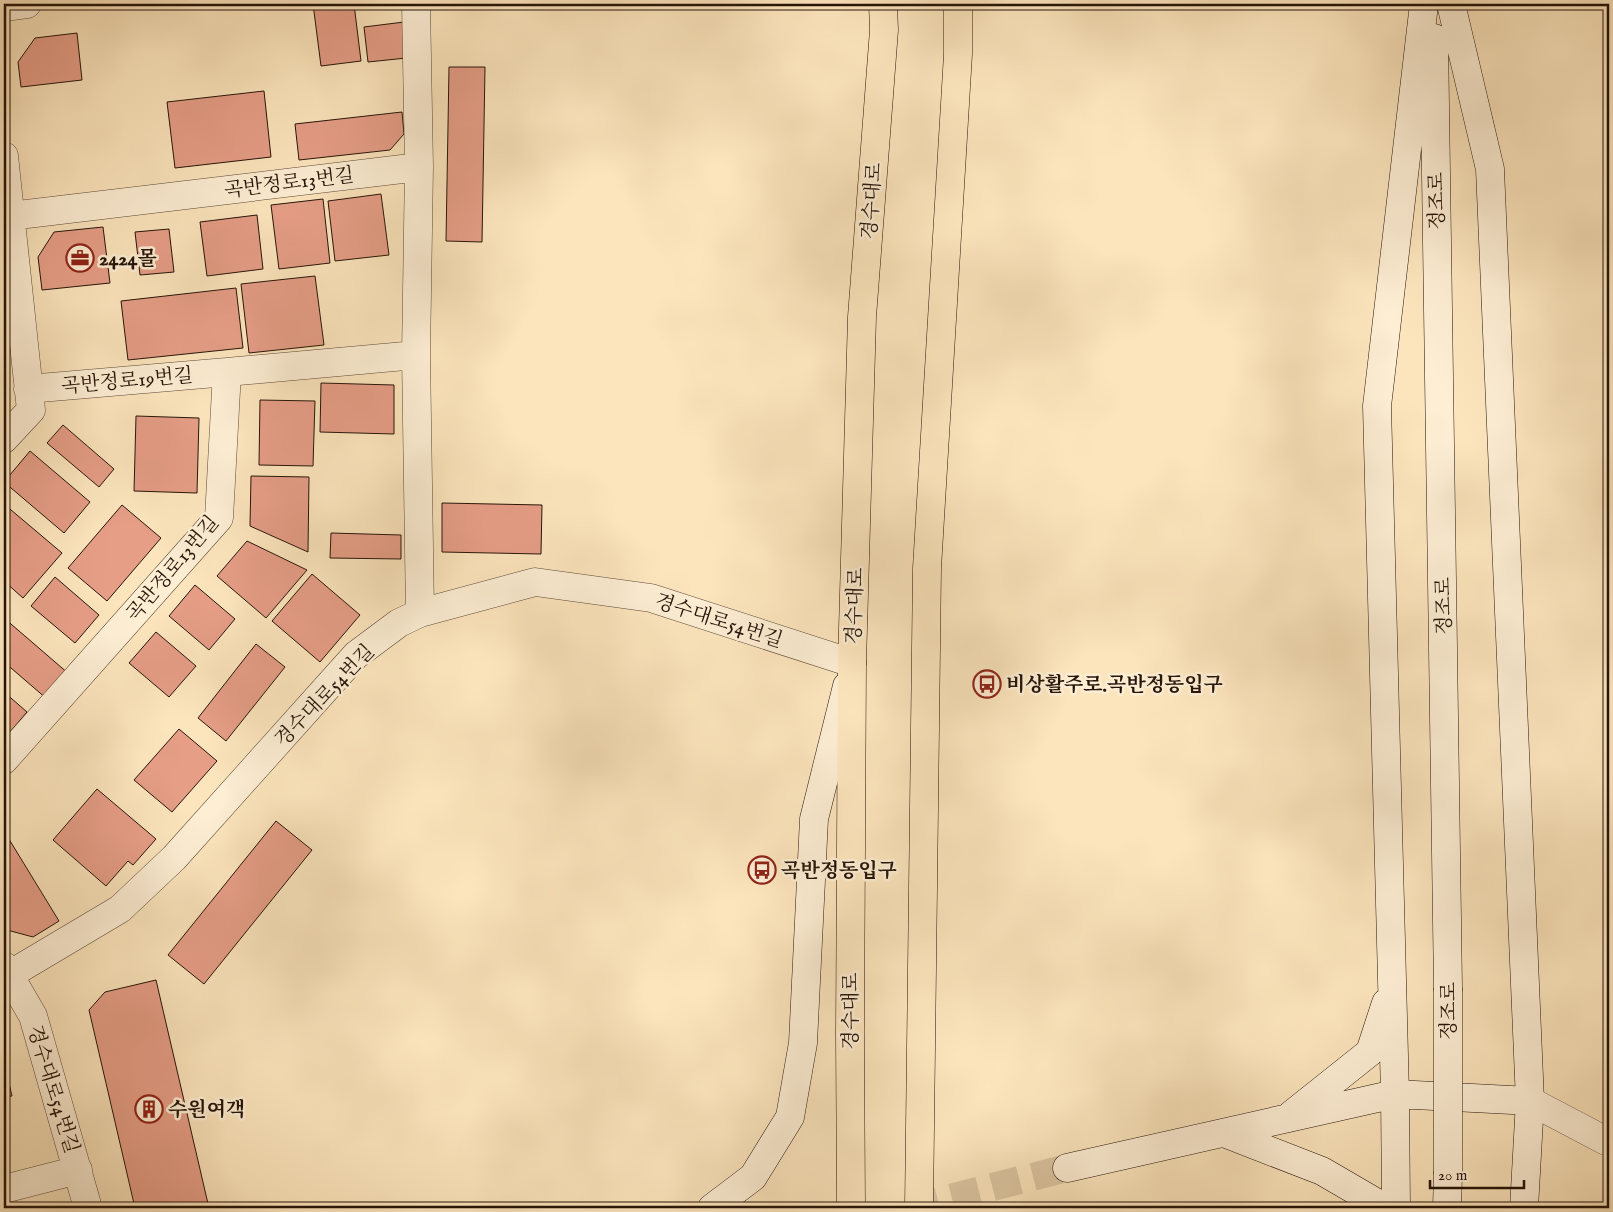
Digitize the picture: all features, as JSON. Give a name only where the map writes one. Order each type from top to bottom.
[{"type":"main road","name":"경수대로","points":[[851,1208],[852,663],[862,316],[884,30],[883,4]]},
{"type":"main road","points":[[919,1208],[928,568],[958,54],[958,4]]},
{"type":"street","points":[[4,7],[27,4]]},
{"type":"street","points":[[416,4],[420,167],[416,356],[420,613]]},
{"type":"street","points":[[1396,1208],[1377,406],[1424,4]]},
{"type":"street","name":"정조로","points":[[1434,4],[1448,988],[1447,1208]]},
{"type":"street","points":[[1450,4],[1490,169],[1530,1101],[1524,1208]]},
{"type":"street","points":[[4,156],[31,410],[4,440]]},
{"type":"street","name":"곡반정로13번길","points":[[10,216],[420,167]]},
{"type":"street","points":[[227,372],[416,356]]},
{"type":"street","name":"곡반정로13번길","points":[[4,760],[219,518],[227,372]]},
{"type":"street","name":"곡반정로19번길","points":[[28,389],[227,372]]},
{"type":"street","name":"경수대로54번길","points":[[88,1208],[33,1016],[6,972],[120,909],[174,858],[356,655],[399,623],[420,613],[535,582],[651,598],[852,663]]},
{"type":"street","points":[[712,1208],[753,1176],[790,1117],[803,1043],[814,819],[852,663]]},
{"type":"street","points":[[1287,1118],[1370,1052],[1392,985]]},
{"type":"street","points":[[1067,1168],[1394,1094],[1530,1101],[1606,1141]]},
{"type":"street","points":[[1224,1133],[1322,1171],[1377,1203],[1382,1208]]},
{"type":"street","points":[[4,1189],[78,1170]]},
{"type":"building","points":[[313,4],[354,4],[361,61],[321,66]]},
{"type":"building","points":[[412,21],[416,57],[368,62],[364,27]]},
{"type":"building","points":[[77,33],[82,80],[21,87],[18,62],[35,38]]},
{"type":"building","points":[[449,67],[485,67],[482,242],[446,241]]},
{"type":"building","points":[[264,91],[271,157],[175,168],[167,102]]},
{"type":"building","points":[[402,112],[404,134],[390,150],[299,160],[295,124]]},
{"type":"building","points":[[381,194],[389,255],[335,261],[328,201]]},
{"type":"building","points":[[323,199],[330,263],[279,269],[271,205]]},
{"type":"building","points":[[257,215],[263,269],[207,276],[200,222]]},
{"type":"building","points":[[103,227],[110,283],[42,290],[38,257],[54,232]]},
{"type":"building","points":[[169,229],[174,272],[140,275],[135,232]]},
{"type":"building","points":[[315,276],[324,345],[249,353],[241,284]]},
{"type":"building","points":[[236,288],[243,348],[128,360],[121,301]]},
{"type":"building","points":[[321,383],[394,385],[394,434],[320,432]]},
{"type":"building","points":[[260,400],[315,401],[313,466],[259,465]]},
{"type":"building","points":[[136,416],[199,418],[197,493],[134,491]]},
{"type":"building","points":[[63,425],[114,469],[99,487],[47,443]]},
{"type":"building","points":[[30,451],[90,502],[64,533],[4,482]]},
{"type":"building","points":[[251,476],[309,477],[308,552],[250,526]]},
{"type":"building","points":[[442,503],[542,505],[541,554],[442,552]]},
{"type":"building","points":[[4,504],[62,553],[23,598],[4,581]]},
{"type":"building","points":[[122,505],[161,538],[107,601],[68,568]]},
{"type":"building","points":[[331,533],[401,535],[401,559],[330,558]]},
{"type":"building","points":[[247,541],[307,570],[266,618],[217,576]]},
{"type":"building","points":[[312,574],[360,615],[320,662],[272,621]]},
{"type":"building","points":[[55,577],[99,615],[75,643],[31,606]]},
{"type":"building","points":[[195,585],[235,619],[209,650],[169,616]]},
{"type":"building","points":[[4,618],[69,674],[47,699],[4,662]]},
{"type":"building","points":[[156,632],[196,666],[169,697],[129,663]]},
{"type":"building","points":[[256,644],[285,667],[226,741],[198,718]]},
{"type":"building","points":[[4,692],[27,712],[4,739]]},
{"type":"building","points":[[179,729],[217,761],[172,812],[134,780]]},
{"type":"building","points":[[97,789],[156,839],[133,865],[128,861],[106,886],[53,840]]},
{"type":"building","points":[[276,821],[312,850],[204,984],[168,955]]},
{"type":"building","points":[[4,831],[59,921],[33,937],[7,930],[4,925]]},
{"type":"building","name":"수원여객","points":[[156,980],[209,1208],[135,1208],[89,1010],[105,992]]},
{"type":"building","points":[[4,1062],[12,1096],[4,1097]]},
{"type":"tunnel","points":[[911,1208],[1067,1168]]},
{"type":"place","name":"2424몰","points":[[80,258]]},
{"type":"place","name":"비상활주로.곡반정동입구","points":[[987,684]]},
{"type":"place","name":"곡반정동입구","points":[[762,870]]},
{"type":"place","name":"수원여객","points":[[149,1109]]}]
